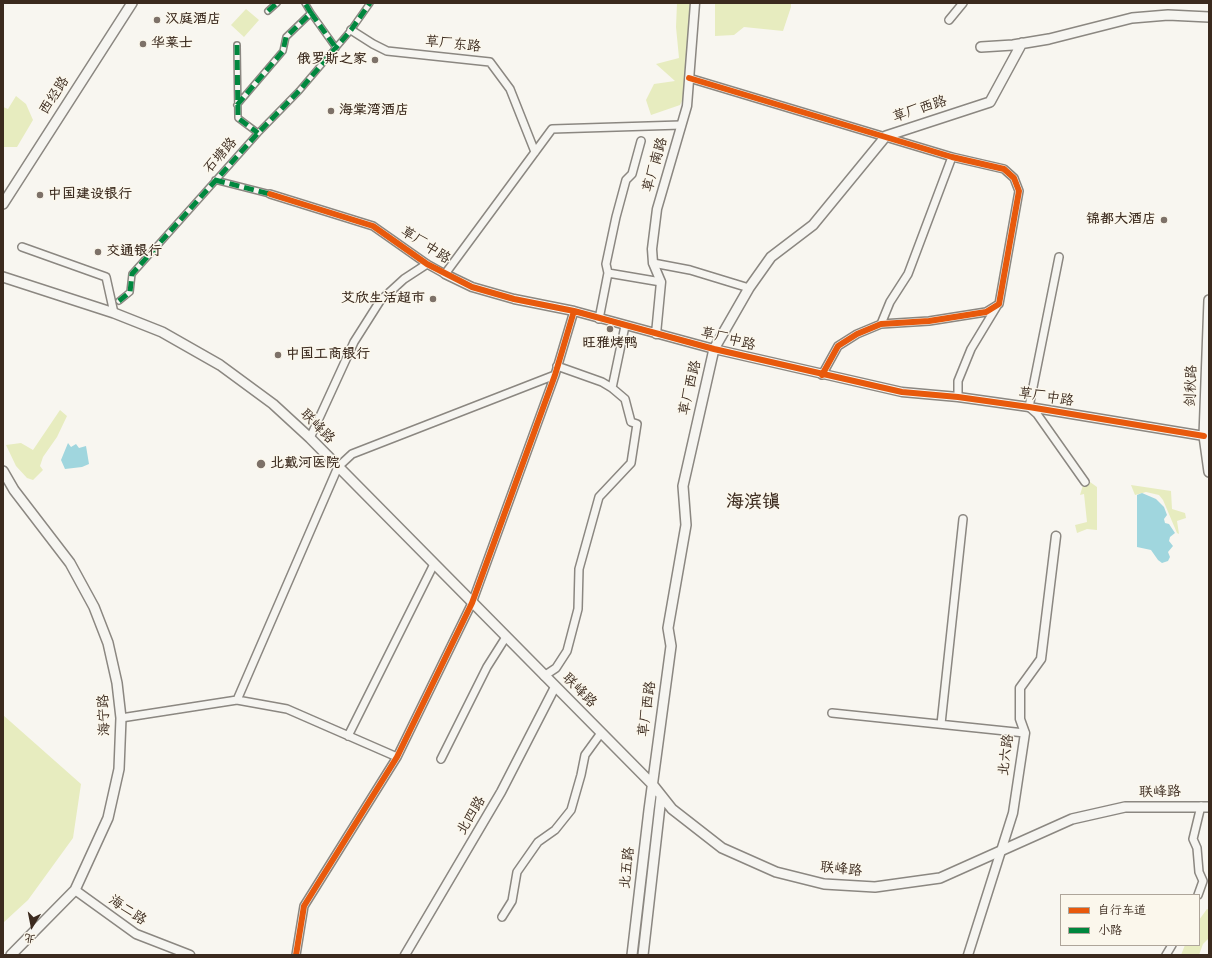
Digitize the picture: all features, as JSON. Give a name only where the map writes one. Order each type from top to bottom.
[{"type":"main road","name":"西经路","points":[[3,204],[132,3]]},
{"type":"main road","points":[[981,47],[1022,44],[1049,39],[1132,18],[1168,15],[1209,17]]},
{"type":"main road","name":"草厂西路","points":[[653,785],[671,646],[668,628],[686,525],[683,486],[714,349],[749,288],[770,258],[813,225],[886,136],[990,102],[1022,44]]},
{"type":"main road","points":[[3,270],[15,281],[3,285]]},
{"type":"main road","name":"联峰路","points":[[3,277],[114,313],[162,332],[220,365],[273,404],[310,438],[653,785],[672,809],[722,848],[776,872],[824,884],[875,887],[940,878],[1072,819],[1125,807],[1205,807]]},
{"type":"main road","name":"剑秋路","points":[[1209,300],[1204,436],[1209,472]]},
{"type":"main road","name":"海宁路","points":[[3,471],[14,490],[70,563],[94,607],[108,644],[117,683],[121,718],[119,768],[108,818],[75,890],[11,955]]},
{"type":"main road","name":"北五路","points":[[632,955],[653,785]]},
{"type":"main road","name":"北五路","points":[[643,955],[661,797]]},
{"type":"street","points":[[268,11],[276,3]]},
{"type":"street","points":[[305,3],[336,48]]},
{"type":"street","points":[[351,30],[370,3]]},
{"type":"street","name":"草厂南路","points":[[656,334],[661,282],[653,263],[652,249],[657,209],[687,106],[695,3]]},
{"type":"street","points":[[949,20],[963,3]]},
{"type":"street","points":[[237,105],[283,51],[286,37],[311,13]]},
{"type":"street","name":"石塘路","points":[[119,302],[130,292],[132,274],[215,180],[299,91],[351,30]]},
{"type":"street","name":"草厂东路","points":[[351,30],[387,51],[490,62],[510,89],[535,152]]},
{"type":"street","points":[[237,45],[238,118],[258,133]]},
{"type":"street","points":[[689,78],[952,157],[1004,169],[1014,178],[1019,191],[998,304],[971,349],[958,381],[958,397]]},
{"type":"street","points":[[445,274],[552,129],[681,125]]},
{"type":"street","points":[[599,319],[608,273],[606,264],[616,216],[626,180],[632,174],[641,141]]},
{"type":"street","points":[[882,324],[890,302],[908,274],[952,157]]},
{"type":"street","name":"草厂中路","points":[[215,180],[270,194],[373,226],[427,264],[472,288],[514,299],[574,311],[714,349],[822,375],[902,392],[958,397],[1029,407],[1204,436]]},
{"type":"street","points":[[22,247],[106,278],[114,313]]},
{"type":"street","points":[[1059,257],[1029,407],[1037,414],[1085,482]]},
{"type":"street","points":[[653,263],[690,270],[749,288]]},
{"type":"street","points":[[310,438],[354,342],[380,301],[404,279],[427,264]]},
{"type":"street","points":[[608,273],[661,282]]},
{"type":"street","points":[[822,375],[838,346],[857,334],[882,324],[929,321],[986,312],[998,304]]},
{"type":"street","points":[[296,955],[304,906],[397,757],[472,603],[555,375],[574,311]]},
{"type":"street","points":[[612,388],[625,326]]},
{"type":"street","points":[[544,676],[556,668],[567,651],[578,609],[579,569],[599,497],[632,463],[637,424],[631,422],[625,399],[612,388],[602,382],[557,366]]},
{"type":"street","points":[[237,700],[338,467],[352,454],[555,375]]},
{"type":"street","points":[[941,724],[963,519]]},
{"type":"street","name":"北六路","points":[[968,955],[1013,813],[1025,733],[1020,719],[1020,688],[1041,659],[1056,536]]},
{"type":"street","points":[[348,736],[434,564]]},
{"type":"street","points":[[441,759],[487,667],[506,637]]},
{"type":"street","name":"北四路","points":[[404,955],[501,792],[555,687]]},
{"type":"street","points":[[121,718],[237,700],[287,709],[397,757]]},
{"type":"street","points":[[832,713],[1025,733]]},
{"type":"street","points":[[502,917],[512,902],[517,872],[538,842],[555,830],[571,810],[585,755],[601,733]]},
{"type":"street","points":[[1198,894],[1203,881],[1199,872],[1197,848],[1193,839],[1205,807]]},
{"type":"street","name":"海二路","points":[[75,890],[136,934],[190,955]]},
{"type":"street","points":[[1166,955],[1171,946]]},
{"type":"green space","points":[[677,3],[692,3],[684,97],[680,105],[651,115],[646,100],[654,84],[675,81],[656,64],[679,58],[676,27]]},
{"type":"green space","points":[[715,3],[791,3],[791,7],[783,31],[744,27],[734,35],[715,36]]},
{"type":"green space","points":[[246,9],[259,20],[244,37],[231,25]]},
{"type":"green space","points":[[16,96],[26,104],[33,120],[17,147],[3,147],[3,107],[8,109]]},
{"type":"green space","points":[[60,410],[67,416],[57,437],[43,457],[40,466],[43,470],[33,480],[27,478],[16,466],[6,445],[21,443],[33,450]]},
{"type":"green space","points":[[1090,482],[1097,487],[1097,530],[1087,529],[1077,533],[1075,525],[1087,522],[1084,494],[1080,495],[1083,485]]},
{"type":"green space","points":[[1131,485],[1171,491],[1172,509],[1185,513],[1186,518],[1177,521],[1179,534],[1177,533],[1163,500],[1159,495],[1146,492],[1135,495]]},
{"type":"green space","points":[[3,715],[81,784],[73,838],[28,900],[3,923]]},
{"type":"green space","points":[[1207,909],[1209,910],[1209,938],[1203,944],[1199,955],[1181,955],[1185,946],[1200,946],[1200,919]]},
{"type":"water","points":[[68,443],[71,447],[76,444],[79,448],[86,446],[89,464],[82,467],[65,469],[61,460]]},
{"type":"water","points":[[1142,493],[1156,499],[1164,507],[1167,515],[1164,519],[1165,523],[1169,524],[1175,533],[1170,537],[1169,541],[1173,546],[1168,552],[1170,557],[1168,561],[1162,563],[1151,550],[1137,547],[1137,495]]},
{"type":"marked path","points":[[268,11],[277,3]]},
{"type":"marked path","points":[[237,105],[283,51],[286,37],[311,13],[305,3]]},
{"type":"marked path","points":[[119,301],[130,292],[132,274],[258,133],[299,91],[351,30],[370,3]]},
{"type":"marked path","points":[[311,13],[336,48]]},
{"type":"marked path","points":[[237,45],[238,118],[258,133]]},
{"type":"marked path","points":[[215,180],[270,194]]},
{"type":"cycle path","points":[[689,78],[952,157],[1004,169],[1014,178],[1019,191],[999,304],[986,312],[929,321],[881,324],[857,334],[838,346],[822,375]]},
{"type":"cycle path","points":[[270,194],[373,226],[427,264],[472,287],[514,299],[574,311],[714,349],[902,392],[958,397],[1029,407],[1204,436]]},
{"type":"cycle path","points":[[296,955],[304,906],[397,757],[472,603],[555,375],[574,311]]},
{"type":"place","name":"汉庭酒店","points":[[157,20]]},
{"type":"place","name":"华莱士","points":[[143,44]]},
{"type":"place","name":"俄罗斯之家","points":[[375,60]]},
{"type":"place","name":"海棠湾酒店","points":[[331,111]]},
{"type":"place","name":"中国建设银行","points":[[40,195]]},
{"type":"place","name":"锦都大酒店","points":[[1164,220]]},
{"type":"place","name":"交通银行","points":[[98,252]]},
{"type":"place","name":"艾欣生活超市","points":[[433,299]]},
{"type":"place","name":"旺雅烤鸭","points":[[610,329]]},
{"type":"place","name":"中国工商银行","points":[[278,355]]},
{"type":"place","name":"北戴河医院","points":[[261,464]]},
{"type":"district","name":"海滨镇","points":[[753,503]]}]
